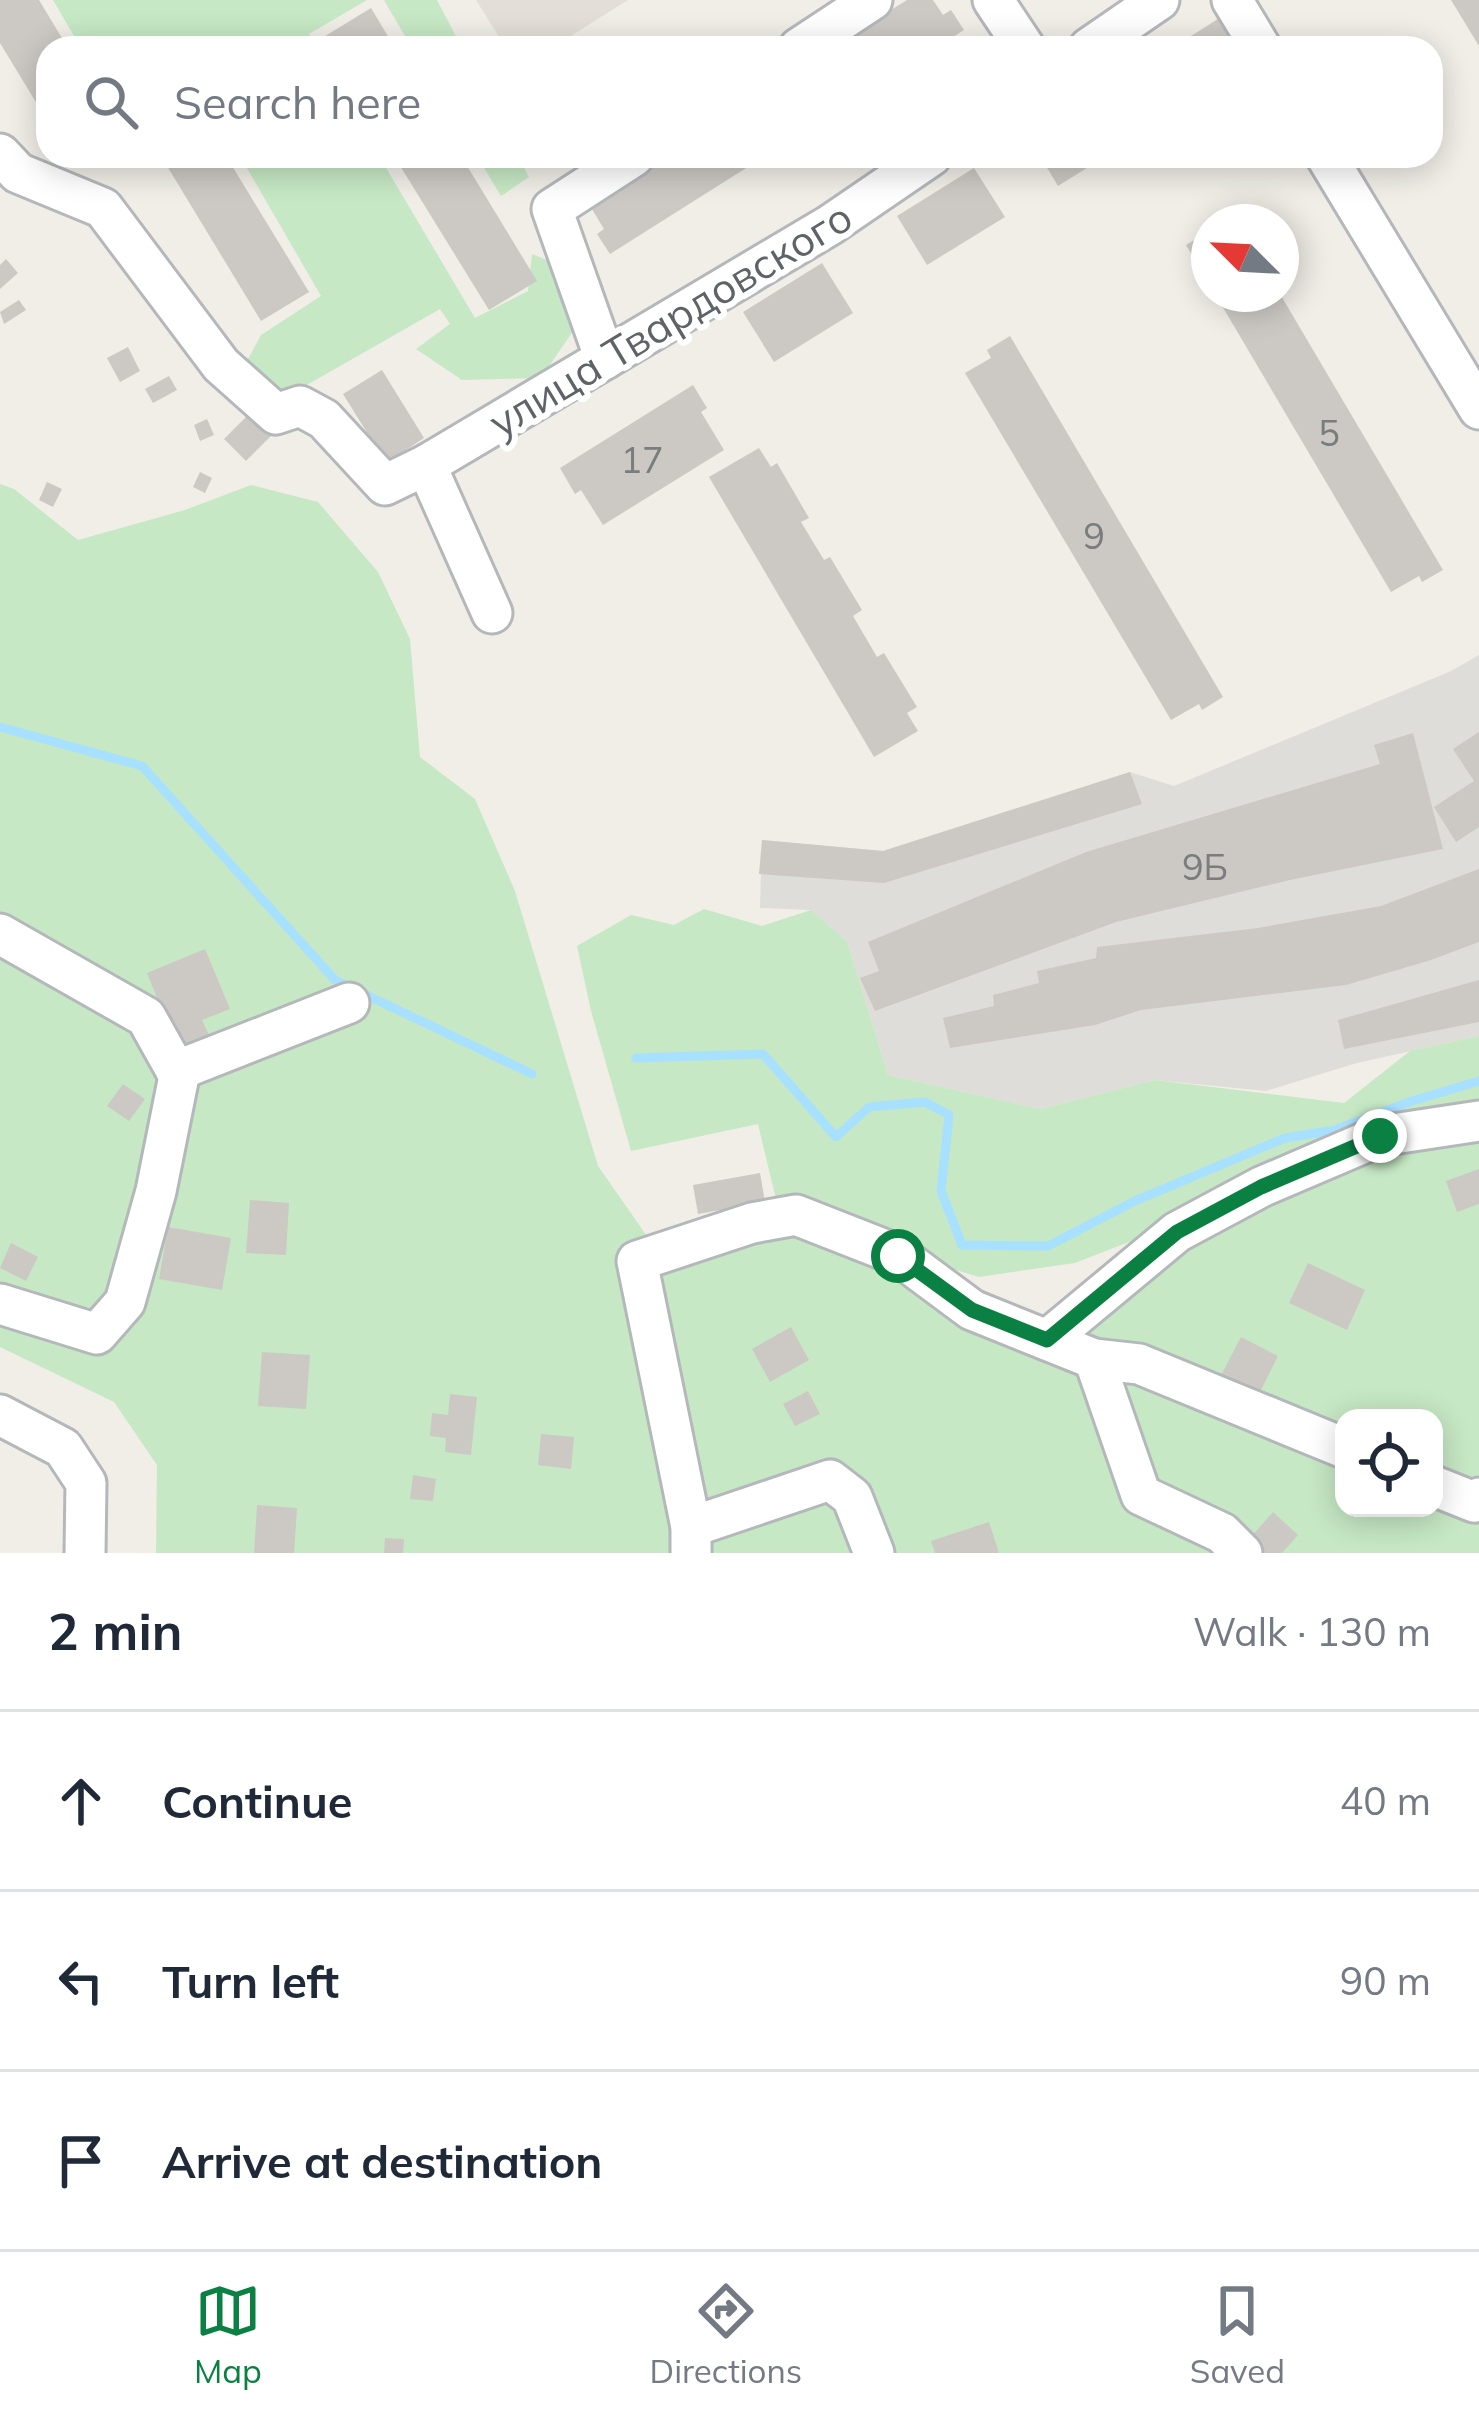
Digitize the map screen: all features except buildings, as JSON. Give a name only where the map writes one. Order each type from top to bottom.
[{"type":"street","points":[[817,36],[872,0]]},
{"type":"street","points":[[993,0],[1016,36]]},
{"type":"street","points":[[1106,36],[1159,0]]},
{"type":"street","points":[[1232,0],[1254,36]]},
{"type":"street","points":[[0,154],[18,173],[103,208],[220,365],[276,414],[300,406],[324,419],[385,485],[416,471],[492,614]]},
{"type":"street","points":[[605,359],[552,209],[615,168]]},
{"type":"street","name":"улица Твардовского","points":[[416,471],[830,225],[913,168]]},
{"type":"street","points":[[1333,168],[1479,410]]},
{"type":"street","points":[[0,934],[146,1017],[179,1076],[156,1191],[124,1302],[97,1334],[0,1304]]},
{"type":"street","points":[[176,1071],[350,1003]]},
{"type":"street","points":[[1047,1340],[1177,1232],[1261,1187],[1380,1136],[1479,1121]]},
{"type":"street","points":[[874,1553],[852,1497],[830,1480],[691,1540],[637,1261],[752,1222],[796,1215],[898,1256],[972,1310],[1094,1359],[1139,1364],[1335,1444]]},
{"type":"street","points":[[1094,1359],[1141,1495],[1222,1533],[1242,1553]]},
{"type":"street","points":[[0,1415],[63,1448],[86,1483],[85,1553]]},
{"type":"street","points":[[1443,1490],[1474,1502],[1479,1498]]},
{"type":"shaded area","points":[[476,0],[628,0],[571,36],[498,36]]},
{"type":"shaded area","points":[[1479,655],[1479,1036],[1357,1063],[1266,1091],[1155,1080],[1040,1109],[888,1075],[847,941],[811,910],[760,908],[762,840],[883,851],[1130,772],[1174,786],[1451,671]]},
{"type":"green space","points":[[53,0],[367,0],[310,36],[74,36]]},
{"type":"green space","points":[[384,0],[437,0],[456,36],[405,36]]},
{"type":"green space","points":[[247,168],[386,168],[475,318],[528,291],[532,254],[569,269],[588,309],[541,378],[462,380],[416,349],[450,324],[440,309],[277,402],[239,376],[261,335],[321,296]]},
{"type":"green space","points":[[484,168],[524,168],[529,177],[501,196]]},
{"type":"green space","points":[[0,484],[14,489],[78,540],[185,510],[251,485],[318,502],[378,572],[410,639],[420,757],[475,799],[515,891],[598,1166],[651,1242],[779,1212],[758,1124],[631,1151],[577,946],[631,915],[674,925],[704,909],[762,926],[811,910],[847,941],[888,1075],[1040,1109],[1155,1080],[1344,1103],[1410,1051],[1479,1036],[1479,1553],[156,1553],[157,1465],[114,1402],[0,1347]],"holes":[[[1139,1238],[1044,1330],[926,1261],[979,1277],[1075,1263]]]},
{"type":"waterway","points":[[0,727],[142,766],[335,980],[532,1074]]},
{"type":"waterway","points":[[636,1058],[763,1054],[836,1137],[869,1107],[925,1102],[949,1115],[941,1191],[962,1245],[1048,1246],[1135,1201],[1285,1138],[1335,1130],[1479,1081]]},
{"type":"route","points":[[898,1256],[972,1310],[1047,1340],[1177,1232],[1261,1187],[1380,1136]]}]
